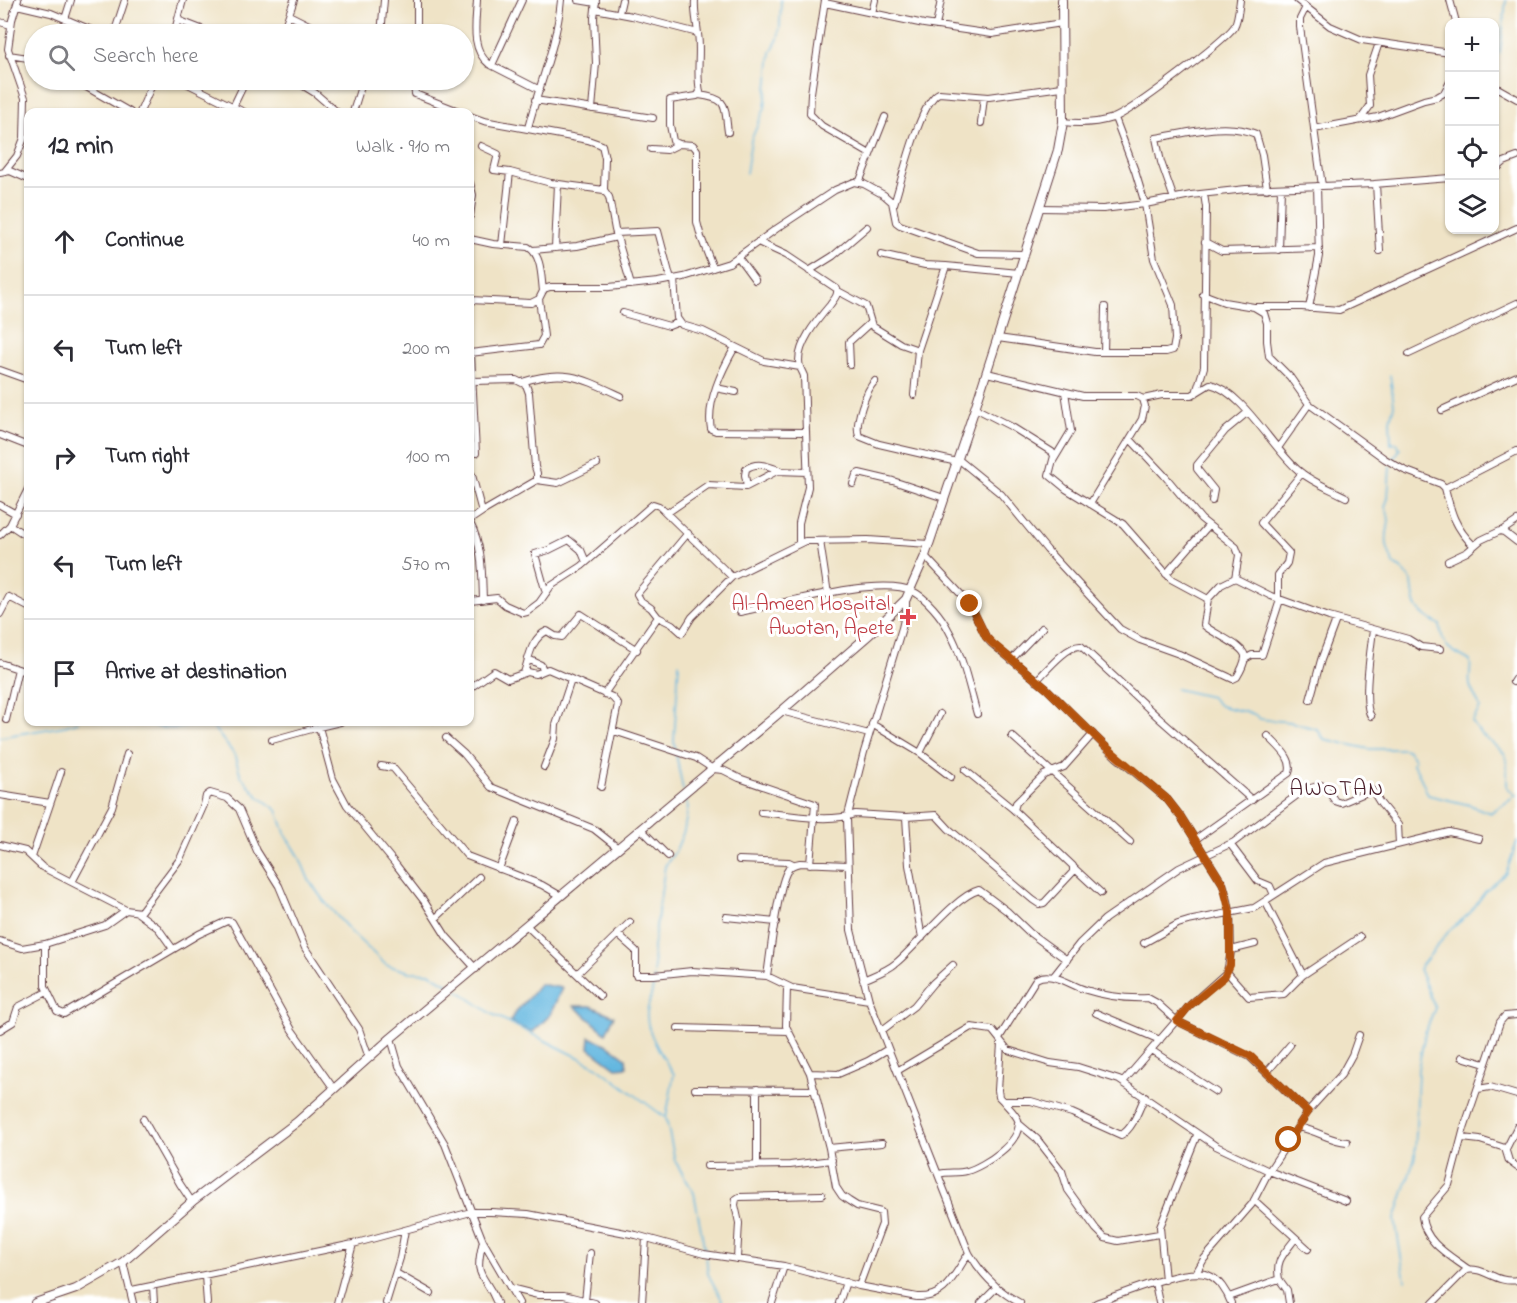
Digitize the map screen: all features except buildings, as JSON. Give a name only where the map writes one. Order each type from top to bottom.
[{"type":"main road","points":[[35,1303],[76,1289],[123,1262],[192,1202],[276,1138],[391,1038],[713,769],[870,634],[906,598],[925,556],[945,498],[1058,150],[1063,122],[1062,0]]},
{"type":"street","points":[[65,19],[71,0]]},
{"type":"street","points":[[117,24],[125,0]]},
{"type":"street","points":[[177,24],[183,0]]},
{"type":"street","points":[[284,24],[294,0]]},
{"type":"street","points":[[382,24],[384,0]]},
{"type":"street","points":[[417,0],[417,24]]},
{"type":"street","points":[[477,0],[476,35],[480,54],[492,65],[540,90]]},
{"type":"street","points":[[492,65],[522,0]]},
{"type":"street","points":[[528,128],[557,35],[561,0]]},
{"type":"street","points":[[578,0],[698,33]]},
{"type":"street","points":[[619,13],[622,0]]},
{"type":"street","points":[[695,0],[699,95]]},
{"type":"street","points":[[872,13],[875,0]]},
{"type":"street","points":[[936,26],[940,0]]},
{"type":"street","points":[[1063,122],[1077,124],[1115,118],[1182,72],[1232,28],[1240,0]]},
{"type":"street","points":[[1297,0],[1339,31],[1362,40],[1445,52]]},
{"type":"street","points":[[1450,0],[1455,18]]},
{"type":"street","points":[[870,154],[822,126],[810,114],[825,1],[936,26],[992,34],[1062,23]]},
{"type":"street","points":[[26,108],[23,91],[9,55],[8,42],[18,3],[41,9],[77,24]]},
{"type":"street","points":[[592,109],[596,63],[596,4]]},
{"type":"street","points":[[1306,7],[1300,20],[1300,27],[1319,186],[1318,270],[1309,308]]},
{"type":"street","points":[[289,15],[307,24]]},
{"type":"street","points":[[178,20],[188,24]]},
{"type":"street","points":[[0,22],[11,25]]},
{"type":"street","points":[[1359,121],[1370,106],[1368,75],[1378,43]]},
{"type":"street","points":[[9,55],[24,57]]},
{"type":"street","points":[[1025,254],[978,253],[909,229],[896,222],[894,204],[920,121],[931,98],[939,93],[984,97],[1062,87]]},
{"type":"street","points":[[1499,88],[1515,96]]},
{"type":"street","points":[[92,90],[123,108]]},
{"type":"street","points":[[142,108],[150,90]]},
{"type":"street","points":[[204,90],[233,107],[241,90]]},
{"type":"street","points":[[310,90],[332,108]]},
{"type":"street","points":[[354,108],[360,90]]},
{"type":"street","points":[[415,90],[416,94],[451,108]]},
{"type":"street","points":[[1314,129],[1378,117],[1424,100],[1437,98],[1445,91]]},
{"type":"street","points":[[679,144],[671,138],[669,104],[672,99],[699,95],[718,98],[724,105],[728,132]]},
{"type":"street","points":[[981,123],[984,97]]},
{"type":"street","points":[[535,100],[653,118]]},
{"type":"street","points":[[474,117],[588,140],[602,145],[605,158],[604,190],[609,197],[617,235],[632,285]]},
{"type":"street","points":[[859,183],[885,117]]},
{"type":"street","points":[[998,338],[1104,352],[1166,352],[1171,351],[1174,346],[1173,305],[1154,259],[1145,204],[1115,118]]},
{"type":"street","points":[[1174,199],[1161,162],[1156,138],[1192,132],[1222,129],[1248,131],[1256,134],[1267,189]]},
{"type":"street","points":[[24,137],[17,156],[3,172],[24,178]]},
{"type":"street","points":[[651,149],[667,150],[679,144],[693,145],[697,150],[697,222],[700,237],[713,268]]},
{"type":"street","points":[[481,146],[498,154],[494,170],[558,184],[604,190]]},
{"type":"street","points":[[1499,166],[1517,157]]},
{"type":"street","points":[[502,245],[510,172]]},
{"type":"street","points":[[1040,208],[1081,210],[1145,204],[1204,194],[1376,184],[1445,177]]},
{"type":"street","points":[[474,300],[531,303],[538,299],[546,288],[550,287],[632,285],[672,279],[713,268],[729,263],[835,190],[848,184],[859,183],[884,195],[894,204]]},
{"type":"street","points":[[555,248],[558,184]]},
{"type":"street","points":[[1376,184],[1380,251]]},
{"type":"street","points":[[1279,250],[1281,188]]},
{"type":"street","points":[[1196,393],[1204,367],[1203,294],[1206,207],[1204,194]]},
{"type":"street","points":[[809,271],[832,256],[867,227]]},
{"type":"street","points":[[1203,294],[1224,302],[1254,307],[1309,308],[1329,311],[1346,308],[1517,228]]},
{"type":"street","points":[[533,250],[577,246],[617,235],[658,231],[672,279],[677,318],[682,326],[703,331],[764,361],[800,367]]},
{"type":"street","points":[[474,240],[528,247],[533,250],[539,262],[543,291]]},
{"type":"street","points":[[758,242],[786,255],[838,291],[866,306],[870,323],[901,344],[918,351]]},
{"type":"street","points":[[1205,242],[1222,251],[1319,248]]},
{"type":"street","points":[[881,255],[931,266],[1019,273]]},
{"type":"street","points":[[738,257],[755,280]]},
{"type":"street","points":[[914,395],[918,351],[946,266]]},
{"type":"street","points":[[800,542],[799,523],[807,495],[804,376],[800,367],[803,343],[838,291]]},
{"type":"street","points":[[474,353],[539,345],[544,336],[538,299]]},
{"type":"street","points":[[1409,354],[1517,303]]},
{"type":"street","points":[[1104,352],[1105,307]]},
{"type":"street","points":[[1254,307],[1264,314],[1267,320],[1269,356],[1290,377],[1309,404],[1385,459],[1404,470],[1441,484],[1445,488],[1456,524],[1474,546]]},
{"type":"street","points":[[623,314],[669,326],[679,322]]},
{"type":"street","points":[[850,365],[849,342],[870,323]]},
{"type":"street","points":[[735,347],[716,388],[710,426],[713,430],[805,432]]},
{"type":"street","points":[[0,370],[24,379]]},
{"type":"street","points":[[987,374],[1083,396],[1137,396],[1143,399],[1162,395],[1187,396],[1207,385],[1215,385],[1228,392],[1248,412],[1302,473],[1346,497]]},
{"type":"street","points":[[474,381],[516,380],[522,382],[557,375],[576,376],[621,396]]},
{"type":"street","points":[[1442,410],[1517,376]]},
{"type":"street","points":[[875,381],[867,390],[857,430],[860,436],[879,444],[957,461],[1001,494],[1047,550],[1120,629],[1233,679],[1237,677],[1245,653],[1204,625],[1208,599],[1221,585],[1235,578]]},
{"type":"street","points":[[522,382],[530,393],[537,480]]},
{"type":"street","points":[[716,388],[736,392]]},
{"type":"street","points":[[1053,461],[1071,431],[1065,392]]},
{"type":"street","points":[[1090,504],[1131,440],[1144,413],[1143,399]]},
{"type":"street","points":[[1278,448],[1309,404]]},
{"type":"street","points":[[975,408],[1054,454],[1049,475],[1065,489],[1123,524],[1166,574],[1178,584],[1208,599]]},
{"type":"street","points":[[1212,501],[1214,490],[1197,469],[1197,465],[1225,431],[1248,412]]},
{"type":"street","points":[[0,435],[24,444]]},
{"type":"street","points":[[1131,440],[1208,526],[1239,551],[1235,578]]},
{"type":"street","points":[[1445,488],[1517,451]]},
{"type":"street","points":[[474,518],[537,480],[558,483],[597,464]]},
{"type":"street","points":[[747,486],[746,469],[751,465],[766,466],[781,471],[807,472]]},
{"type":"street","points":[[667,513],[708,485],[747,486],[781,471]]},
{"type":"street","points":[[853,484],[859,473],[893,481],[945,498]]},
{"type":"street","points":[[1245,658],[1262,655],[1279,599],[1278,575],[1287,563],[1289,553],[1261,523],[1302,473]]},
{"type":"street","points":[[474,482],[482,512]]},
{"type":"street","points":[[0,535],[10,525],[24,497]]},
{"type":"street","points":[[474,601],[497,598],[523,613],[527,612],[551,586],[586,562],[648,507],[656,504],[732,577]]},
{"type":"street","points":[[0,505],[16,514]]},
{"type":"street","points":[[1448,561],[1517,521]]},
{"type":"street","points":[[10,525],[24,534]]},
{"type":"street","points":[[1166,574],[1208,526]]},
{"type":"street","points":[[474,530],[480,549],[483,600]]},
{"type":"street","points":[[1502,531],[1517,542]]},
{"type":"street","points":[[688,533],[637,594],[658,617],[672,624],[682,633],[692,617],[732,577],[800,542],[868,540],[928,544]]},
{"type":"street","points":[[546,593],[535,554],[569,540],[581,550],[586,562]]},
{"type":"street","points":[[820,541],[828,594]]},
{"type":"street","points":[[925,556],[970,604],[986,637],[1167,799],[1196,839],[1223,884],[1230,914],[1231,951],[1227,972],[1189,1006],[1123,1082]]},
{"type":"street","points":[[1235,578],[1279,599],[1336,620],[1408,639],[1422,647],[1440,649]]},
{"type":"street","points":[[740,612],[879,586],[911,590],[926,602],[949,630],[977,714]]},
{"type":"street","points":[[0,614],[9,597],[24,605]]},
{"type":"street","points":[[906,598],[902,628],[869,734],[848,817],[847,866],[851,930],[869,1000],[969,1253],[977,1267],[996,1288],[1020,1303]]},
{"type":"street","points":[[524,673],[532,647],[539,636],[547,631],[562,637],[581,614],[637,650]]},
{"type":"street","points":[[604,694],[658,617]]},
{"type":"street","points":[[1310,700],[1321,660],[1336,620]]},
{"type":"street","points":[[1011,660],[1042,628]]},
{"type":"street","points":[[1371,716],[1367,711],[1367,698],[1373,630]]},
{"type":"street","points":[[1036,681],[1074,645],[1081,646],[1252,800]]},
{"type":"street","points":[[528,659],[541,665],[543,670]]},
{"type":"street","points":[[0,663],[24,671]]},
{"type":"street","points":[[6,720],[18,669]]},
{"type":"street","points":[[474,685],[494,671],[508,679],[524,673],[536,674],[548,669],[612,697],[618,704],[601,787]]},
{"type":"street","points":[[544,767],[555,739],[556,725],[570,680]]},
{"type":"street","points":[[781,711],[869,734]]},
{"type":"street","points":[[920,753],[939,714]]},
{"type":"street","points":[[872,724],[920,753],[951,777]]},
{"type":"street","points":[[272,740],[323,726]]},
{"type":"street","points":[[319,727],[333,779],[346,805],[397,866],[436,918],[446,936],[476,969]]},
{"type":"street","points":[[614,731],[696,758],[713,769],[723,770],[739,778],[816,805],[810,864]]},
{"type":"street","points":[[1014,810],[1016,803],[1044,775],[1064,767],[1093,734]]},
{"type":"street","points":[[1012,736],[1130,842]]},
{"type":"street","points":[[1196,839],[1289,773],[1289,760],[1268,736]]},
{"type":"street","points":[[446,738],[464,754],[491,787],[594,829],[618,848]]},
{"type":"street","points":[[72,882],[112,807],[127,754]]},
{"type":"street","points":[[381,766],[393,768],[467,855],[542,885],[561,896]]},
{"type":"street","points":[[965,770],[1014,810],[1101,893]]},
{"type":"street","points":[[32,857],[61,772]]},
{"type":"street","points":[[1053,977],[1079,944],[1105,919],[1179,868],[1230,844],[1295,796],[1316,785],[1326,788],[1335,801],[1341,803],[1372,790],[1398,825],[1399,844]]},
{"type":"street","points":[[138,912],[142,910],[180,860],[206,796],[212,792],[227,798],[239,809],[257,851],[279,886],[305,948],[359,1029],[369,1058]]},
{"type":"street","points":[[0,795],[50,803]]},
{"type":"street","points":[[761,812],[815,817],[848,817],[855,814],[938,816],[949,829],[1039,904],[1044,903],[1066,880],[1073,872],[1073,866]]},
{"type":"street","points":[[906,817],[909,865],[922,938]]},
{"type":"street","points":[[499,869],[517,821]]},
{"type":"street","points":[[641,830],[668,856]]},
{"type":"street","points":[[1144,943],[1188,921],[1254,908],[1324,863],[1449,832],[1479,838]]},
{"type":"street","points":[[1230,844],[1258,881],[1270,886],[1274,895]]},
{"type":"street","points":[[0,845],[25,851],[42,867],[126,910],[138,912],[159,928],[173,949]]},
{"type":"street","points":[[739,860],[847,866]]},
{"type":"street","points":[[767,976],[785,876],[794,864]]},
{"type":"street","points":[[436,918],[479,877]]},
{"type":"street","points":[[863,980],[894,965],[951,909],[974,891],[979,890],[1007,910],[1030,933],[1066,960]]},
{"type":"street","points":[[1265,900],[1303,975]]},
{"type":"street","points":[[0,941],[22,948],[45,944],[105,925],[126,910]]},
{"type":"street","points":[[726,917],[776,922]]},
{"type":"street","points":[[45,944],[45,986],[57,1011],[64,1014],[217,925],[227,921],[234,924],[292,1029],[334,1089]]},
{"type":"street","points":[[577,974],[630,922]]},
{"type":"street","points":[[527,926],[600,996]]},
{"type":"street","points":[[617,934],[636,951],[636,975],[692,972],[767,976],[787,987],[869,1000]]},
{"type":"street","points":[[1227,972],[1245,994],[1251,997],[1284,994],[1303,975],[1360,936]]},
{"type":"street","points":[[1231,951],[1255,944]]},
{"type":"street","points":[[881,1031],[914,1006],[933,983],[953,965]]},
{"type":"street","points":[[939,1174],[966,1171],[1000,1152],[1015,1137],[1017,1117],[999,1097],[1000,1040],[1036,979],[1040,976],[1053,977],[1087,991],[1148,998],[1177,1021],[1244,1053],[1308,1112]]},
{"type":"street","points":[[787,987],[788,1031],[810,1073],[816,1090],[830,1148],[836,1187],[842,1196],[857,1206],[883,1214],[882,1224],[859,1286]]},
{"type":"street","points":[[0,1030],[13,1022],[18,1007],[47,992]]},
{"type":"street","points":[[1096,1013],[1160,1040]]},
{"type":"street","points":[[1517,1015],[1505,1016],[1500,1022],[1449,1185],[1423,1214],[1422,1220],[1429,1238],[1436,1246],[1468,1269],[1482,1272],[1502,1281],[1517,1280]]},
{"type":"street","points":[[897,1071],[971,1027],[992,1030],[1008,1050],[1050,1064],[1078,1067],[1123,1082],[1216,1146],[1269,1171],[1346,1201]]},
{"type":"street","points":[[678,1028],[788,1031]]},
{"type":"street","points":[[1196,1273],[1204,1259],[1254,1200],[1269,1171],[1308,1112],[1341,1075],[1359,1035]]},
{"type":"street","points":[[391,1038],[399,1066],[445,1144],[483,1241],[519,1303]]},
{"type":"street","points":[[1267,1072],[1290,1045]]},
{"type":"street","points":[[810,1073],[838,1074],[888,1049]]},
{"type":"street","points":[[1151,1050],[1216,1092]]},
{"type":"street","points":[[1462,1057],[1485,1064]]},
{"type":"street","points":[[1478,1089],[1490,1087],[1517,1095]]},
{"type":"street","points":[[695,1089],[816,1090]]},
{"type":"street","points":[[756,1166],[757,1089]]},
{"type":"street","points":[[1003,1101],[1031,1101],[1062,1110],[1121,1135],[1126,1132],[1134,1120],[1145,1096]]},
{"type":"street","points":[[143,1119],[192,1202]]},
{"type":"street","points":[[1018,1123],[1036,1138],[1062,1171],[1068,1190],[1105,1238],[1118,1241],[1159,1234]]},
{"type":"street","points":[[1298,1127],[1314,1130],[1334,1140],[1347,1142]]},
{"type":"street","points":[[1516,1130],[1506,1149],[1509,1161],[1517,1167]]},
{"type":"street","points":[[1166,1280],[1159,1234],[1164,1214],[1197,1135]]},
{"type":"street","points":[[1462,1138],[1480,1140],[1506,1149]]},
{"type":"street","points":[[830,1148],[882,1143]]},
{"type":"street","points":[[707,1166],[790,1165],[832,1160]]},
{"type":"street","points":[[736,1258],[740,1223],[735,1205],[736,1199],[739,1197],[822,1194]]},
{"type":"street","points":[[1254,1200],[1308,1249]]},
{"type":"street","points":[[132,1290],[353,1244],[471,1212],[528,1215],[646,1238],[707,1254],[784,1266],[859,1286],[926,1297],[944,1290],[969,1253]]},
{"type":"street","points":[[386,1303],[396,1273],[405,1230]]},
{"type":"street","points":[[642,1303],[646,1238]]},
{"type":"street","points":[[1288,1303],[1287,1290],[1280,1279],[1277,1268],[1278,1262],[1295,1239]]},
{"type":"street","points":[[483,1241],[478,1263],[480,1276],[497,1303]]},
{"type":"street","points":[[337,1303],[353,1244]]},
{"type":"street","points":[[585,1301],[590,1253]]},
{"type":"street","points":[[123,1262],[132,1290],[133,1303]]},
{"type":"street","points":[[772,1303],[784,1266]]},
{"type":"street","points":[[1434,1303],[1462,1272],[1468,1269]]},
{"type":"street","points":[[396,1273],[431,1293]]},
{"type":"street","points":[[1096,1303],[1155,1283],[1196,1273],[1207,1274],[1214,1278],[1230,1300],[1280,1279]]},
{"type":"street","points":[[205,1276],[207,1303]]},
{"type":"street","points":[[839,1303],[846,1282]]},
{"type":"street","points":[[1155,1283],[1160,1303]]},
{"type":"street","points":[[153,1286],[154,1303]]},
{"type":"street","points":[[509,1288],[538,1295],[564,1295],[595,1303]]},
{"type":"street","points":[[981,1303],[996,1288]]},
{"type":"street","points":[[895,1303],[896,1293]]},
{"type":"street","points":[[932,1296],[936,1303]]},
{"type":"water","points":[[539,984],[562,988],[550,1015],[533,1032],[510,1021]]},
{"type":"water","points":[[574,1006],[591,1006],[614,1016],[606,1033]]},
{"type":"water","points":[[590,1037],[608,1045],[626,1058],[627,1067],[616,1068],[589,1048]]},
{"type":"waterway","points":[[746,173],[751,140],[765,108],[771,52],[778,39],[780,26],[781,0]]},
{"type":"waterway","points":[[1500,53],[1506,0]]},
{"type":"waterway","points":[[1390,375],[1394,405],[1390,420],[1391,444],[1396,443],[1400,449],[1393,460]]},
{"type":"waterway","points":[[1390,466],[1388,498],[1385,507],[1389,518],[1387,545],[1393,564],[1401,568],[1412,582],[1414,598],[1421,613],[1440,625],[1443,639],[1449,648],[1470,661],[1470,685],[1480,708],[1472,722],[1480,733],[1505,754],[1507,787],[1514,794]]},
{"type":"waterway","points":[[675,749],[679,663]]},
{"type":"waterway","points":[[1176,689],[1211,697],[1220,706],[1254,714],[1260,719],[1290,722],[1317,729],[1324,739],[1369,749],[1409,751],[1415,760],[1412,763],[1428,795],[1470,805],[1490,813],[1514,795],[1517,796]]},
{"type":"waterway","points":[[0,737],[65,726]]},
{"type":"waterway","points":[[154,726],[171,728],[187,726]]},
{"type":"waterway","points":[[212,726],[234,754],[241,776],[258,796],[277,810],[285,833],[299,856],[309,880],[352,933],[386,965],[410,972],[429,973],[450,985]]},
{"type":"waterway","points":[[676,754],[683,790]]},
{"type":"waterway","points":[[654,972],[653,947],[665,866],[676,850],[684,831],[688,807],[685,798]]},
{"type":"waterway","points":[[1405,1281],[1395,1219],[1415,1157],[1418,1069],[1425,1033],[1435,1008],[1419,969],[1449,931],[1470,913],[1485,892],[1506,873],[1517,842]]},
{"type":"waterway","points":[[654,977],[647,1021],[656,1046],[674,1074],[666,1118],[675,1161],[694,1193],[705,1251]]},
{"type":"waterway","points":[[456,989],[492,1014],[596,1066],[666,1118]]},
{"type":"waterway","points":[[706,1256],[708,1274],[722,1300],[721,1303]]},
{"type":"place","name":"Al-Ameen Hospital, Awotan, Apete","points":[[908,617]]},
{"type":"district","name":"AWOTAN","points":[[1337,790]]},
{"type":"route","points":[[970,604],[986,637],[992,643],[1047,689],[1116,757],[1167,799],[1223,884],[1230,912],[1230,965],[1224,977],[1189,1006],[1177,1021],[1250,1056],[1308,1112],[1289,1140]]}]
